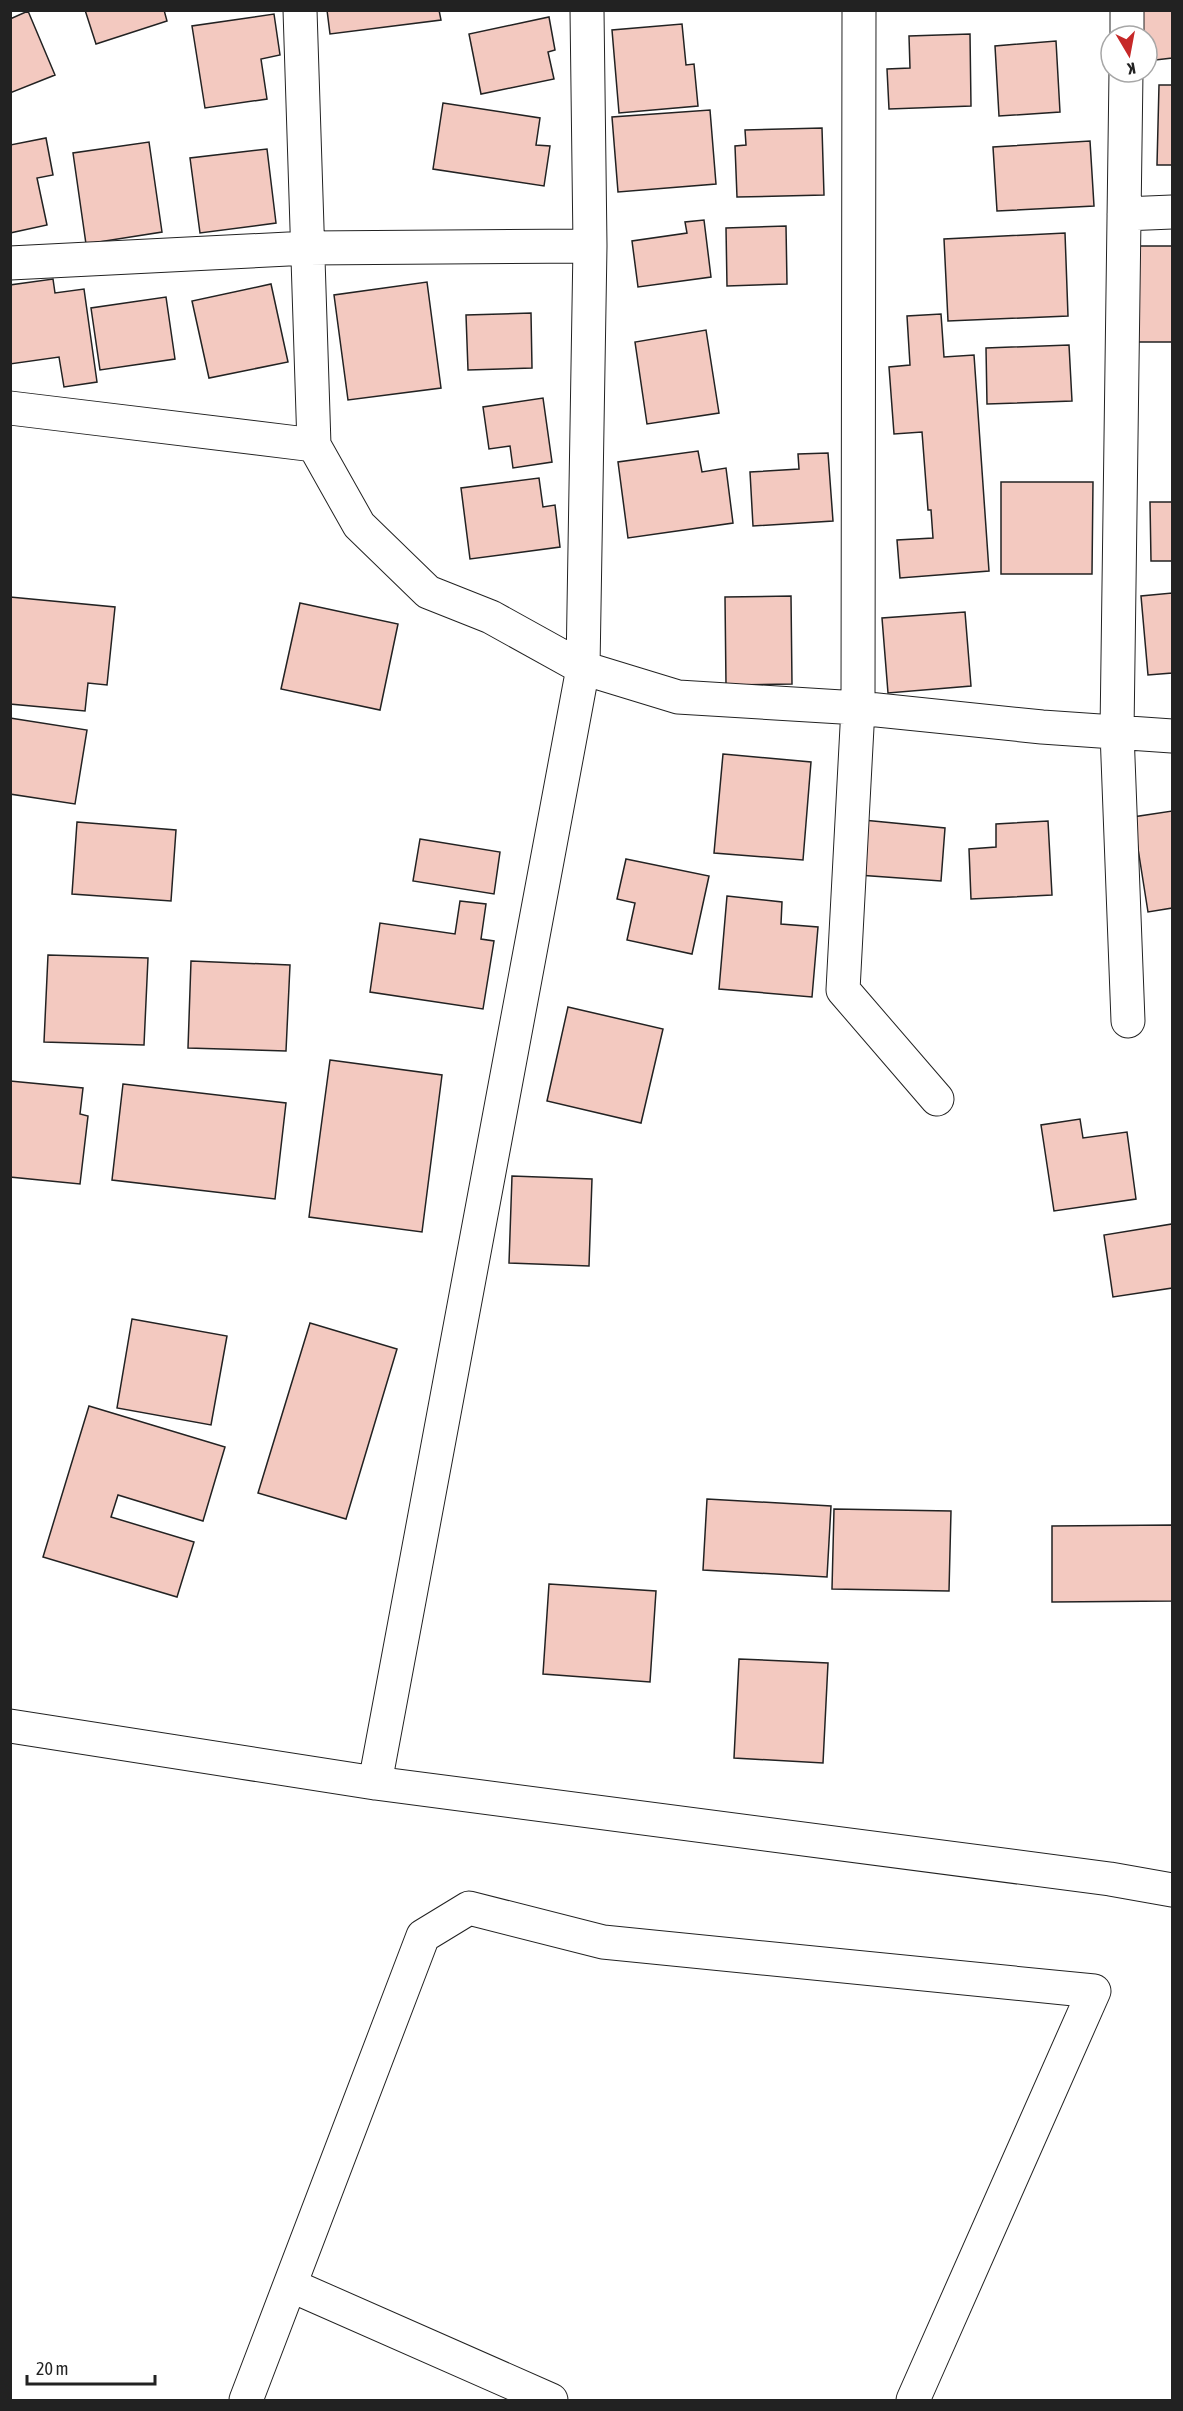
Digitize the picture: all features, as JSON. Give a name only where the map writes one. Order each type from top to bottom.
[{"type":"street","points":[[300,10],[314,445],[359,525],[428,592],[491,617],[583,668],[678,697],[858,708],[1042,727],[1173,736]]},
{"type":"street","points":[[375,1783],[583,668],[590,246],[586,10]]},
{"type":"street","points":[[859,10],[858,708],[843,990],[937,1099]]},
{"type":"street","points":[[1126,84],[1117,732],[1128,1021]]},
{"type":"street","points":[[1124,214],[1173,212]]},
{"type":"street","points":[[10,263],[308,248],[590,246]]},
{"type":"street","points":[[10,408],[314,445]]},
{"type":"street","points":[[10,1726],[375,1783],[1098,1877],[1173,1890]]},
{"type":"street","points":[[246,2400],[423,1936],[469,1908],[603,1942],[1094,1991],[913,2400]]},
{"type":"street","points":[[290,2285],[551,2400]]},
{"type":"building","points":[[85,10],[164,10],[167,21],[96,44]]},
{"type":"building","points":[[327,10],[439,10],[441,20],[330,34]]},
{"type":"building","points":[[1140,10],[1172,10],[1172,58],[1159,60],[1159,24],[1142,24]]},
{"type":"building","points":[[28,11],[55,75],[10,93],[10,19]]},
{"type":"building","points":[[274,14],[280,55],[261,59],[267,99],[205,108],[192,26]]},
{"type":"building","points":[[549,17],[555,50],[548,52],[554,79],[481,94],[469,34]]},
{"type":"building","points":[[682,24],[686,65],[694,64],[698,106],[619,113],[612,30]]},
{"type":"building","points":[[970,34],[971,106],[889,109],[887,69],[910,68],[909,36]]},
{"type":"building","points":[[1056,41],[1060,112],[999,116],[995,46]]},
{"type":"building","points":[[1159,85],[1172,85],[1172,165],[1157,165]]},
{"type":"building","points":[[443,103],[540,118],[536,145],[550,146],[544,186],[433,169]]},
{"type":"building","points":[[710,110],[716,184],[618,192],[612,117]]},
{"type":"building","points":[[822,128],[824,195],[737,197],[735,146],[746,145],[745,130]]},
{"type":"building","points":[[46,138],[53,175],[37,178],[47,225],[10,233],[10,145]]},
{"type":"building","points":[[1090,141],[1094,206],[997,211],[993,147]]},
{"type":"building","points":[[149,142],[162,232],[86,244],[73,153]]},
{"type":"building","points":[[267,149],[276,223],[200,233],[190,158]]},
{"type":"building","points":[[704,220],[711,277],[638,287],[632,241],[687,233],[685,222]]},
{"type":"building","points":[[786,226],[787,284],[727,286],[726,228]]},
{"type":"building","points":[[1065,233],[1068,316],[948,321],[944,239]]},
{"type":"building","points":[[1133,246],[1172,246],[1172,342],[1135,342]]},
{"type":"building","points":[[53,279],[55,293],[84,289],[97,382],[64,387],[59,357],[10,364],[10,285]]},
{"type":"building","points":[[427,282],[441,388],[348,400],[334,295]]},
{"type":"building","points":[[271,284],[288,362],[209,378],[192,301]]},
{"type":"building","points":[[166,297],[175,359],[100,370],[91,308]]},
{"type":"building","points":[[531,313],[532,368],[468,370],[466,315]]},
{"type":"building","points":[[941,314],[944,357],[974,355],[989,571],[900,578],[897,540],[933,538],[931,510],[928,510],[922,432],[894,434],[889,367],[910,365],[907,316]]},
{"type":"building","points":[[706,330],[719,413],[647,424],[635,342]]},
{"type":"building","points":[[1069,345],[1072,401],[987,404],[986,348]]},
{"type":"building","points":[[543,398],[552,462],[513,468],[510,446],[489,449],[483,407]]},
{"type":"building","points":[[698,451],[702,472],[726,468],[733,523],[628,538],[618,462]]},
{"type":"building","points":[[828,453],[833,521],[753,526],[750,472],[799,469],[798,454]]},
{"type":"building","points":[[539,478],[543,507],[555,505],[560,547],[470,559],[461,488]]},
{"type":"building","points":[[1001,482],[1093,482],[1092,574],[1001,574]]},
{"type":"building","points":[[1150,502],[1172,502],[1172,561],[1151,561]]},
{"type":"building","points":[[1172,593],[1172,673],[1148,675],[1141,596]]},
{"type":"building","points":[[791,596],[792,684],[726,685],[725,597]]},
{"type":"building","points":[[10,597],[115,607],[107,685],[88,683],[85,711],[10,704]]},
{"type":"building","points":[[300,603],[398,624],[380,710],[281,689]]},
{"type":"building","points":[[965,612],[971,686],[888,693],[882,618]]},
{"type":"building","points":[[10,718],[87,730],[75,804],[10,794]]},
{"type":"building","points":[[723,754],[811,762],[803,860],[714,853]]},
{"type":"building","points":[[1172,811],[1172,908],[1148,912],[1133,817]]},
{"type":"building","points":[[863,820],[945,828],[941,881],[858,875]]},
{"type":"building","points":[[1048,821],[1052,895],[971,899],[969,849],[996,847],[996,824]]},
{"type":"building","points":[[77,822],[176,830],[171,901],[72,894]]},
{"type":"building","points":[[420,839],[500,852],[494,894],[413,881]]},
{"type":"building","points":[[626,859],[709,876],[692,954],[627,940],[635,903],[617,899]]},
{"type":"building","points":[[727,896],[782,902],[781,924],[818,927],[812,997],[719,989]]},
{"type":"building","points":[[460,901],[486,904],[481,939],[494,941],[483,1009],[370,992],[380,923],[455,934]]},
{"type":"building","points":[[48,955],[148,958],[144,1045],[44,1042]]},
{"type":"building","points":[[191,961],[290,965],[286,1051],[188,1048]]},
{"type":"building","points":[[568,1007],[663,1029],[641,1123],[547,1101]]},
{"type":"building","points":[[330,1060],[442,1075],[422,1232],[309,1217]]},
{"type":"building","points":[[10,1081],[83,1088],[80,1114],[88,1116],[80,1184],[10,1177]]},
{"type":"building","points":[[123,1084],[286,1103],[275,1199],[112,1180]]},
{"type":"building","points":[[1080,1119],[1083,1138],[1127,1132],[1136,1199],[1054,1211],[1041,1125]]},
{"type":"building","points":[[512,1176],[592,1179],[589,1266],[509,1263]]},
{"type":"building","points":[[1172,1224],[1172,1288],[1113,1297],[1104,1235]]},
{"type":"building","points":[[132,1319],[227,1336],[211,1425],[117,1408]]},
{"type":"building","points":[[310,1323],[397,1349],[346,1519],[258,1493]]},
{"type":"building","points":[[89,1406],[225,1447],[203,1521],[118,1495],[111,1517],[194,1542],[177,1597],[43,1557]]},
{"type":"building","points":[[707,1499],[831,1506],[827,1577],[703,1570]]},
{"type":"building","points":[[834,1509],[951,1511],[949,1591],[832,1589]]},
{"type":"building","points":[[1172,1525],[1172,1601],[1052,1602],[1052,1526]]},
{"type":"building","points":[[549,1584],[656,1591],[650,1682],[543,1674]]},
{"type":"building","points":[[739,1659],[828,1663],[823,1763],[734,1758]]}]
